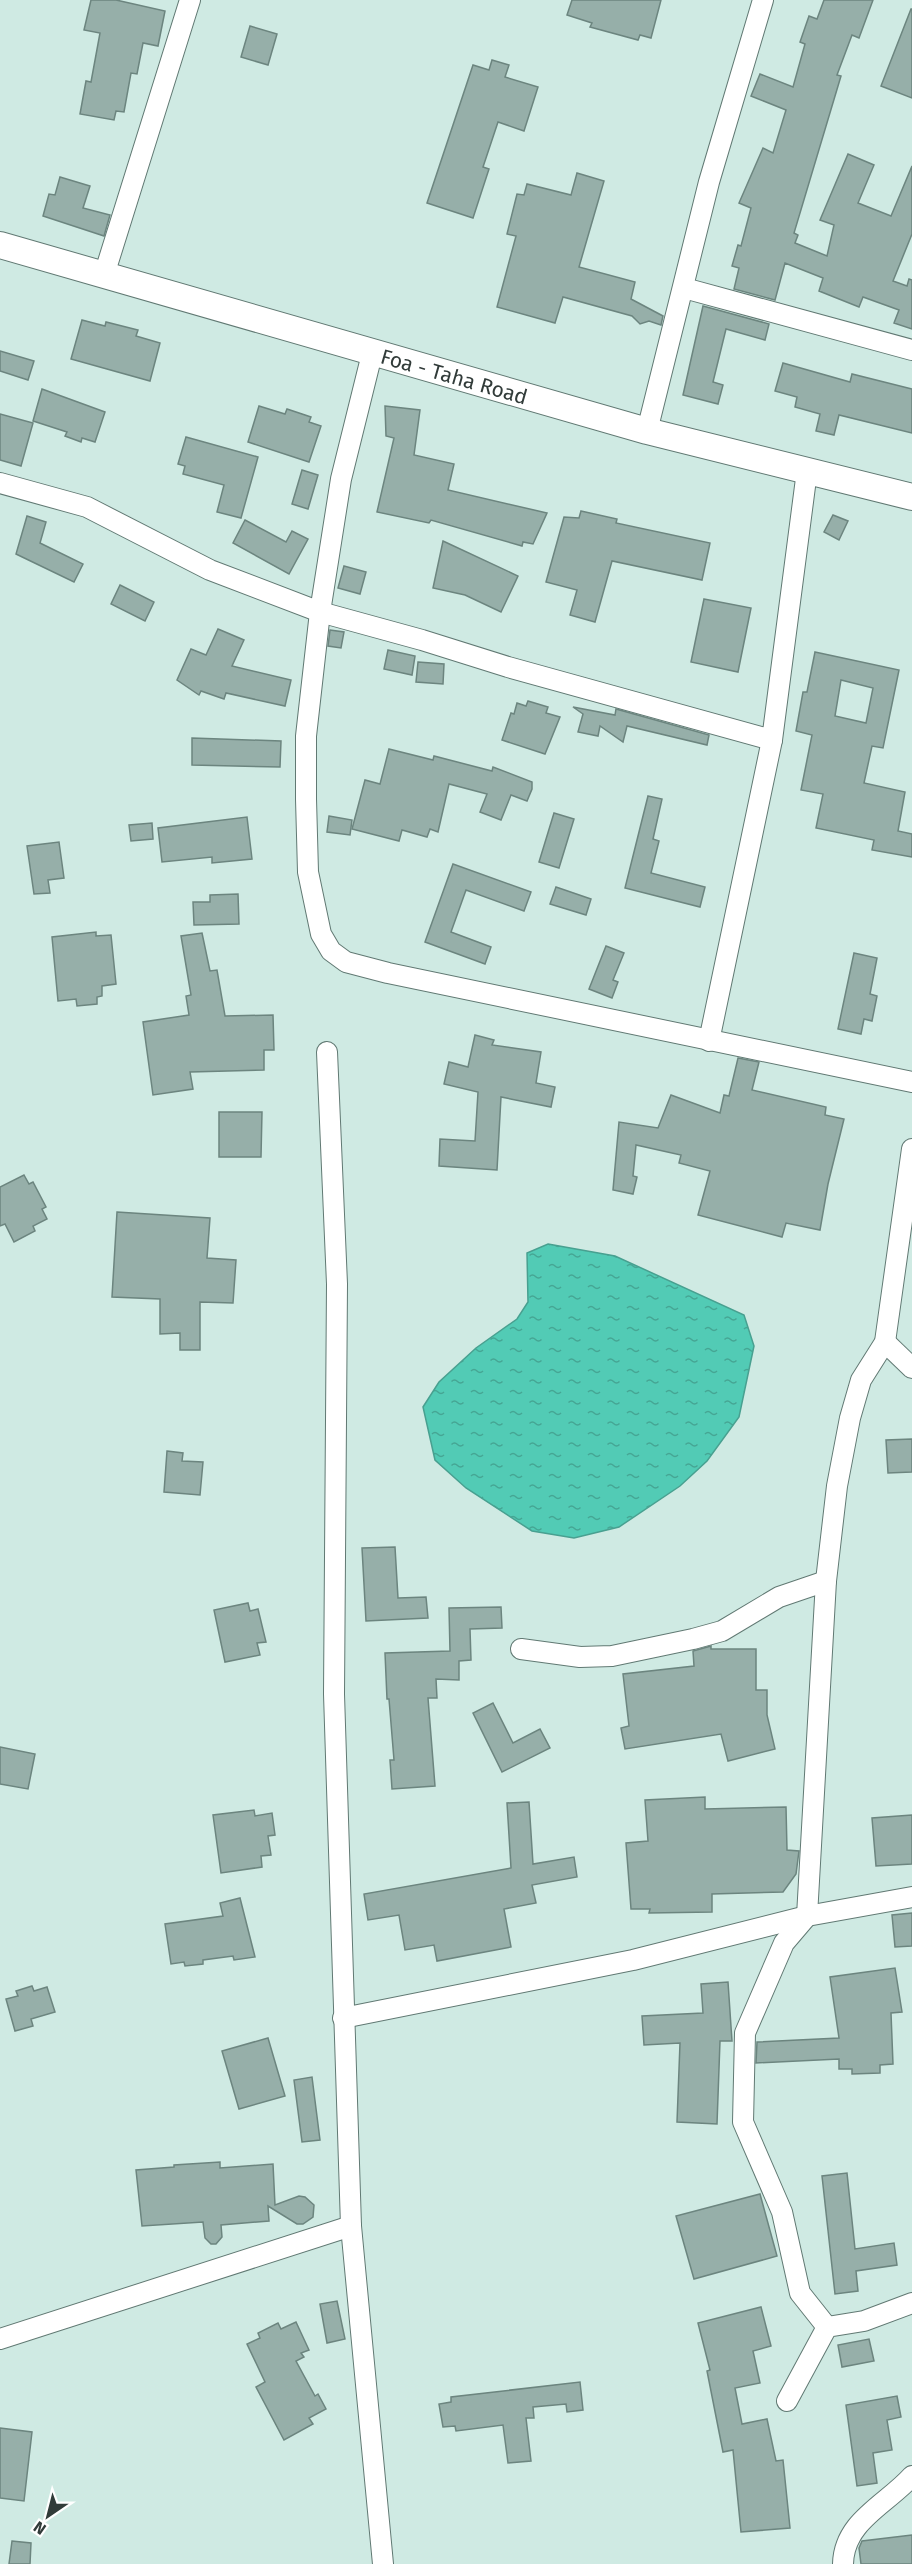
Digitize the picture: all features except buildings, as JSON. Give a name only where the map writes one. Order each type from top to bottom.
[{"type":"street","points":[[104,275],[190,0]]},
{"type":"street","points":[[647,431],[709,182],[763,0]]},
{"type":"street","name":"Foa - Taha Road","points":[[0,245],[372,354],[647,431],[912,497]]},
{"type":"street","points":[[684,288],[912,350]]},
{"type":"street","points":[[372,354],[341,479],[320,612],[306,736],[308,872],[321,934],[331,951],[346,962],[388,973],[912,1082]]},
{"type":"street","points":[[709,1041],[772,740],[807,471]]},
{"type":"street","points":[[0,483],[87,507],[210,570],[320,612],[422,640],[508,668],[772,740]]},
{"type":"street","points":[[327,1052],[337,1284],[334,1694],[343,2018],[351,2226],[383,2564]]},
{"type":"street","points":[[827,2327],[801,2293],[782,2212],[743,2122],[745,2033],[784,1943],[807,1916],[826,1581],[837,1486],[850,1418],[861,1380],[885,1342],[912,1149]]},
{"type":"street","points":[[885,1342],[912,1368]]},
{"type":"street","points":[[521,1649],[580,1657],[612,1656],[693,1639],[722,1631],[779,1597],[826,1581]]},
{"type":"street","points":[[343,2018],[633,1960],[807,1916],[912,1897]]},
{"type":"street","points":[[0,2339],[351,2226]]},
{"type":"street","points":[[827,2327],[864,2320],[912,2303]]},
{"type":"street","points":[[787,2401],[827,2327]]},
{"type":"street","points":[[843,2564],[845,2542],[854,2529],[912,2476]]},
{"type":"water","points":[[548,1244],[615,1256],[744,1315],[754,1346],[739,1417],[707,1461],[680,1486],[619,1527],[574,1538],[532,1531],[466,1488],[435,1460],[423,1407],[439,1382],[476,1348],[517,1319],[528,1302],[527,1253]]}]
